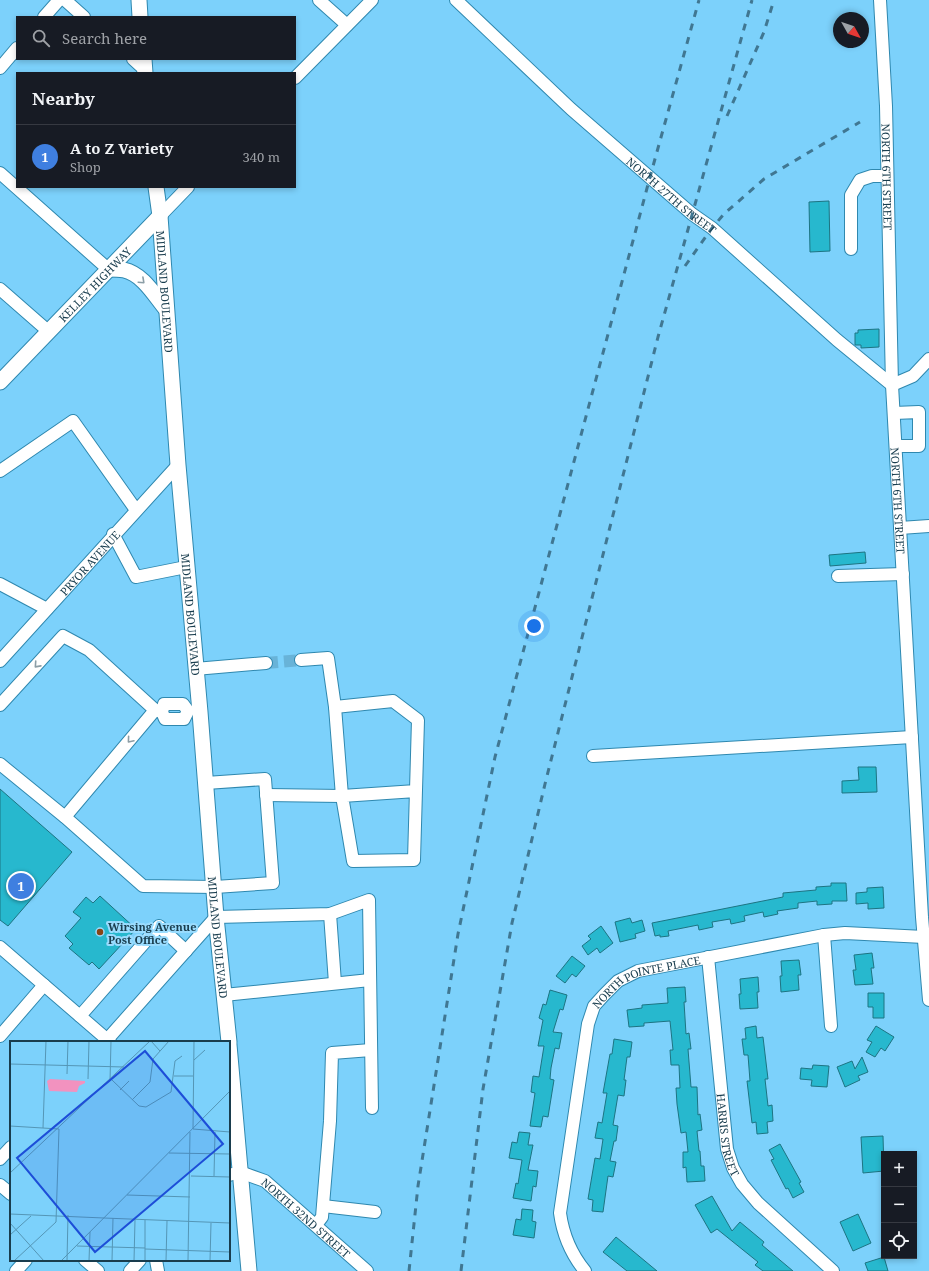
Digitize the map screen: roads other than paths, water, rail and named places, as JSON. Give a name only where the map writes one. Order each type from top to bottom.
[{"type":"main road","points":[[139,0],[140,16]]},
{"type":"main road","name":"MIDLAND BOULEVARD","points":[[156,188],[160,216],[186,567],[196,669],[194,712],[206,783],[215,887],[216,917],[229,1041]]},
{"type":"main road","name":"KELLEY HIGHWAY","points":[[0,382],[160,216]]},
{"type":"main road","points":[[108,269],[126,270],[138,276],[166,309]]},
{"type":"main road","name":"MIDLAND BOULEVARD","points":[[230,1062],[234,1139],[234,1173],[249,1271]]},
{"type":"street","points":[[45,16],[59,0]]},
{"type":"street","points":[[65,0],[83,16]]},
{"type":"street","points":[[319,0],[347,25]]},
{"type":"street","points":[[296,77],[372,0]]},
{"type":"street","name":"NORTH 27TH STREET","points":[[456,0],[571,109],[692,214],[712,228],[837,340],[892,385]]},
{"type":"street","name":"NORTH 6TH STREET","points":[[880,0],[886,106],[892,385],[912,737],[926,920],[924,938],[929,1000]]},
{"type":"street","points":[[0,68],[16,49]]},
{"type":"street","points":[[134,60],[145,67]]},
{"type":"street","points":[[0,173],[16,187]]},
{"type":"street","points":[[851,249],[851,195],[860,180],[872,176],[887,176]]},
{"type":"street","points":[[17,188],[108,269]]},
{"type":"street","name":"KELLEY HIGHWAY","points":[[160,216],[187,188]]},
{"type":"street","points":[[0,289],[48,331]]},
{"type":"street","points":[[892,385],[913,376],[929,359]]},
{"type":"street","points":[[894,413],[920,412],[919,446],[896,446]]},
{"type":"street","points":[[0,471],[74,421],[136,510]]},
{"type":"street","name":"PRYOR AVENUE","points":[[0,660],[178,464]]},
{"type":"street","points":[[900,528],[929,526]]},
{"type":"street","points":[[113,534],[136,577],[186,567]]},
{"type":"street","points":[[838,576],[903,574]]},
{"type":"street","points":[[0,584],[47,609]]},
{"type":"street","points":[[0,705],[63,636],[90,650],[159,711],[165,719],[184,719],[194,712]]},
{"type":"street","points":[[301,660],[328,658],[335,708],[342,796],[353,861],[414,860],[418,720],[393,701],[335,708]]},
{"type":"street","points":[[196,669],[266,663]]},
{"type":"street","points":[[65,817],[159,711]]},
{"type":"street","points":[[593,756],[912,737]]},
{"type":"street","points":[[0,764],[65,817],[143,886],[215,887],[273,883],[265,778],[206,783]]},
{"type":"street","points":[[266,795],[342,796],[416,791]]},
{"type":"street","points":[[0,947],[107,1041],[216,917],[330,914],[369,900],[372,1108]]},
{"type":"street","points":[[330,914],[335,983]]},
{"type":"street","points":[[80,1016],[159,926],[186,951]]},
{"type":"street","name":"NORTH POINTE PLACE","points":[[585,1271],[570,1248],[562,1227],[560,1213],[588,1024],[594,1006],[618,981],[638,971],[824,935],[845,933],[924,938]]},
{"type":"street","points":[[824,935],[830,1026]]},
{"type":"street","name":"HARRIS STREET","points":[[708,957],[727,1149],[734,1168],[742,1184],[758,1203],[833,1271]]},
{"type":"street","points":[[224,995],[370,980]]},
{"type":"street","points":[[0,1036],[44,985]]},
{"type":"street","points":[[316,1225],[322,1217],[330,1121],[332,1053],[371,1050]]},
{"type":"street","points":[[0,1159],[10,1148]]},
{"type":"street","name":"NORTH 32ND STREET","points":[[234,1173],[265,1181],[367,1271]]},
{"type":"street","points":[[0,1185],[10,1193]]},
{"type":"street","points":[[323,1206],[375,1212]]},
{"type":"street","points":[[16,1271],[25,1261]]},
{"type":"street","points":[[86,1261],[98,1271]]},
{"type":"street","points":[[130,1271],[139,1261]]},
{"type":"street","points":[[156,1261],[158,1271]]},
{"type":"tunnel","points":[[266,663],[301,660]]},
{"type":"railway","points":[[409,1271],[418,1186],[458,934],[495,757],[650,177],[699,0]]},
{"type":"railway","points":[[461,1271],[483,1089],[512,923],[545,784],[658,337],[752,0]]},
{"type":"railway","points":[[727,116],[764,32],[774,0]]},
{"type":"railway","points":[[685,266],[712,228],[724,214],[764,179],[860,122]]},
{"type":"place","name":"A to Z Variety","points":[[21,886]]},
{"type":"place","name":"Wirsing Avenue Post Office","points":[[100,932]]}]
